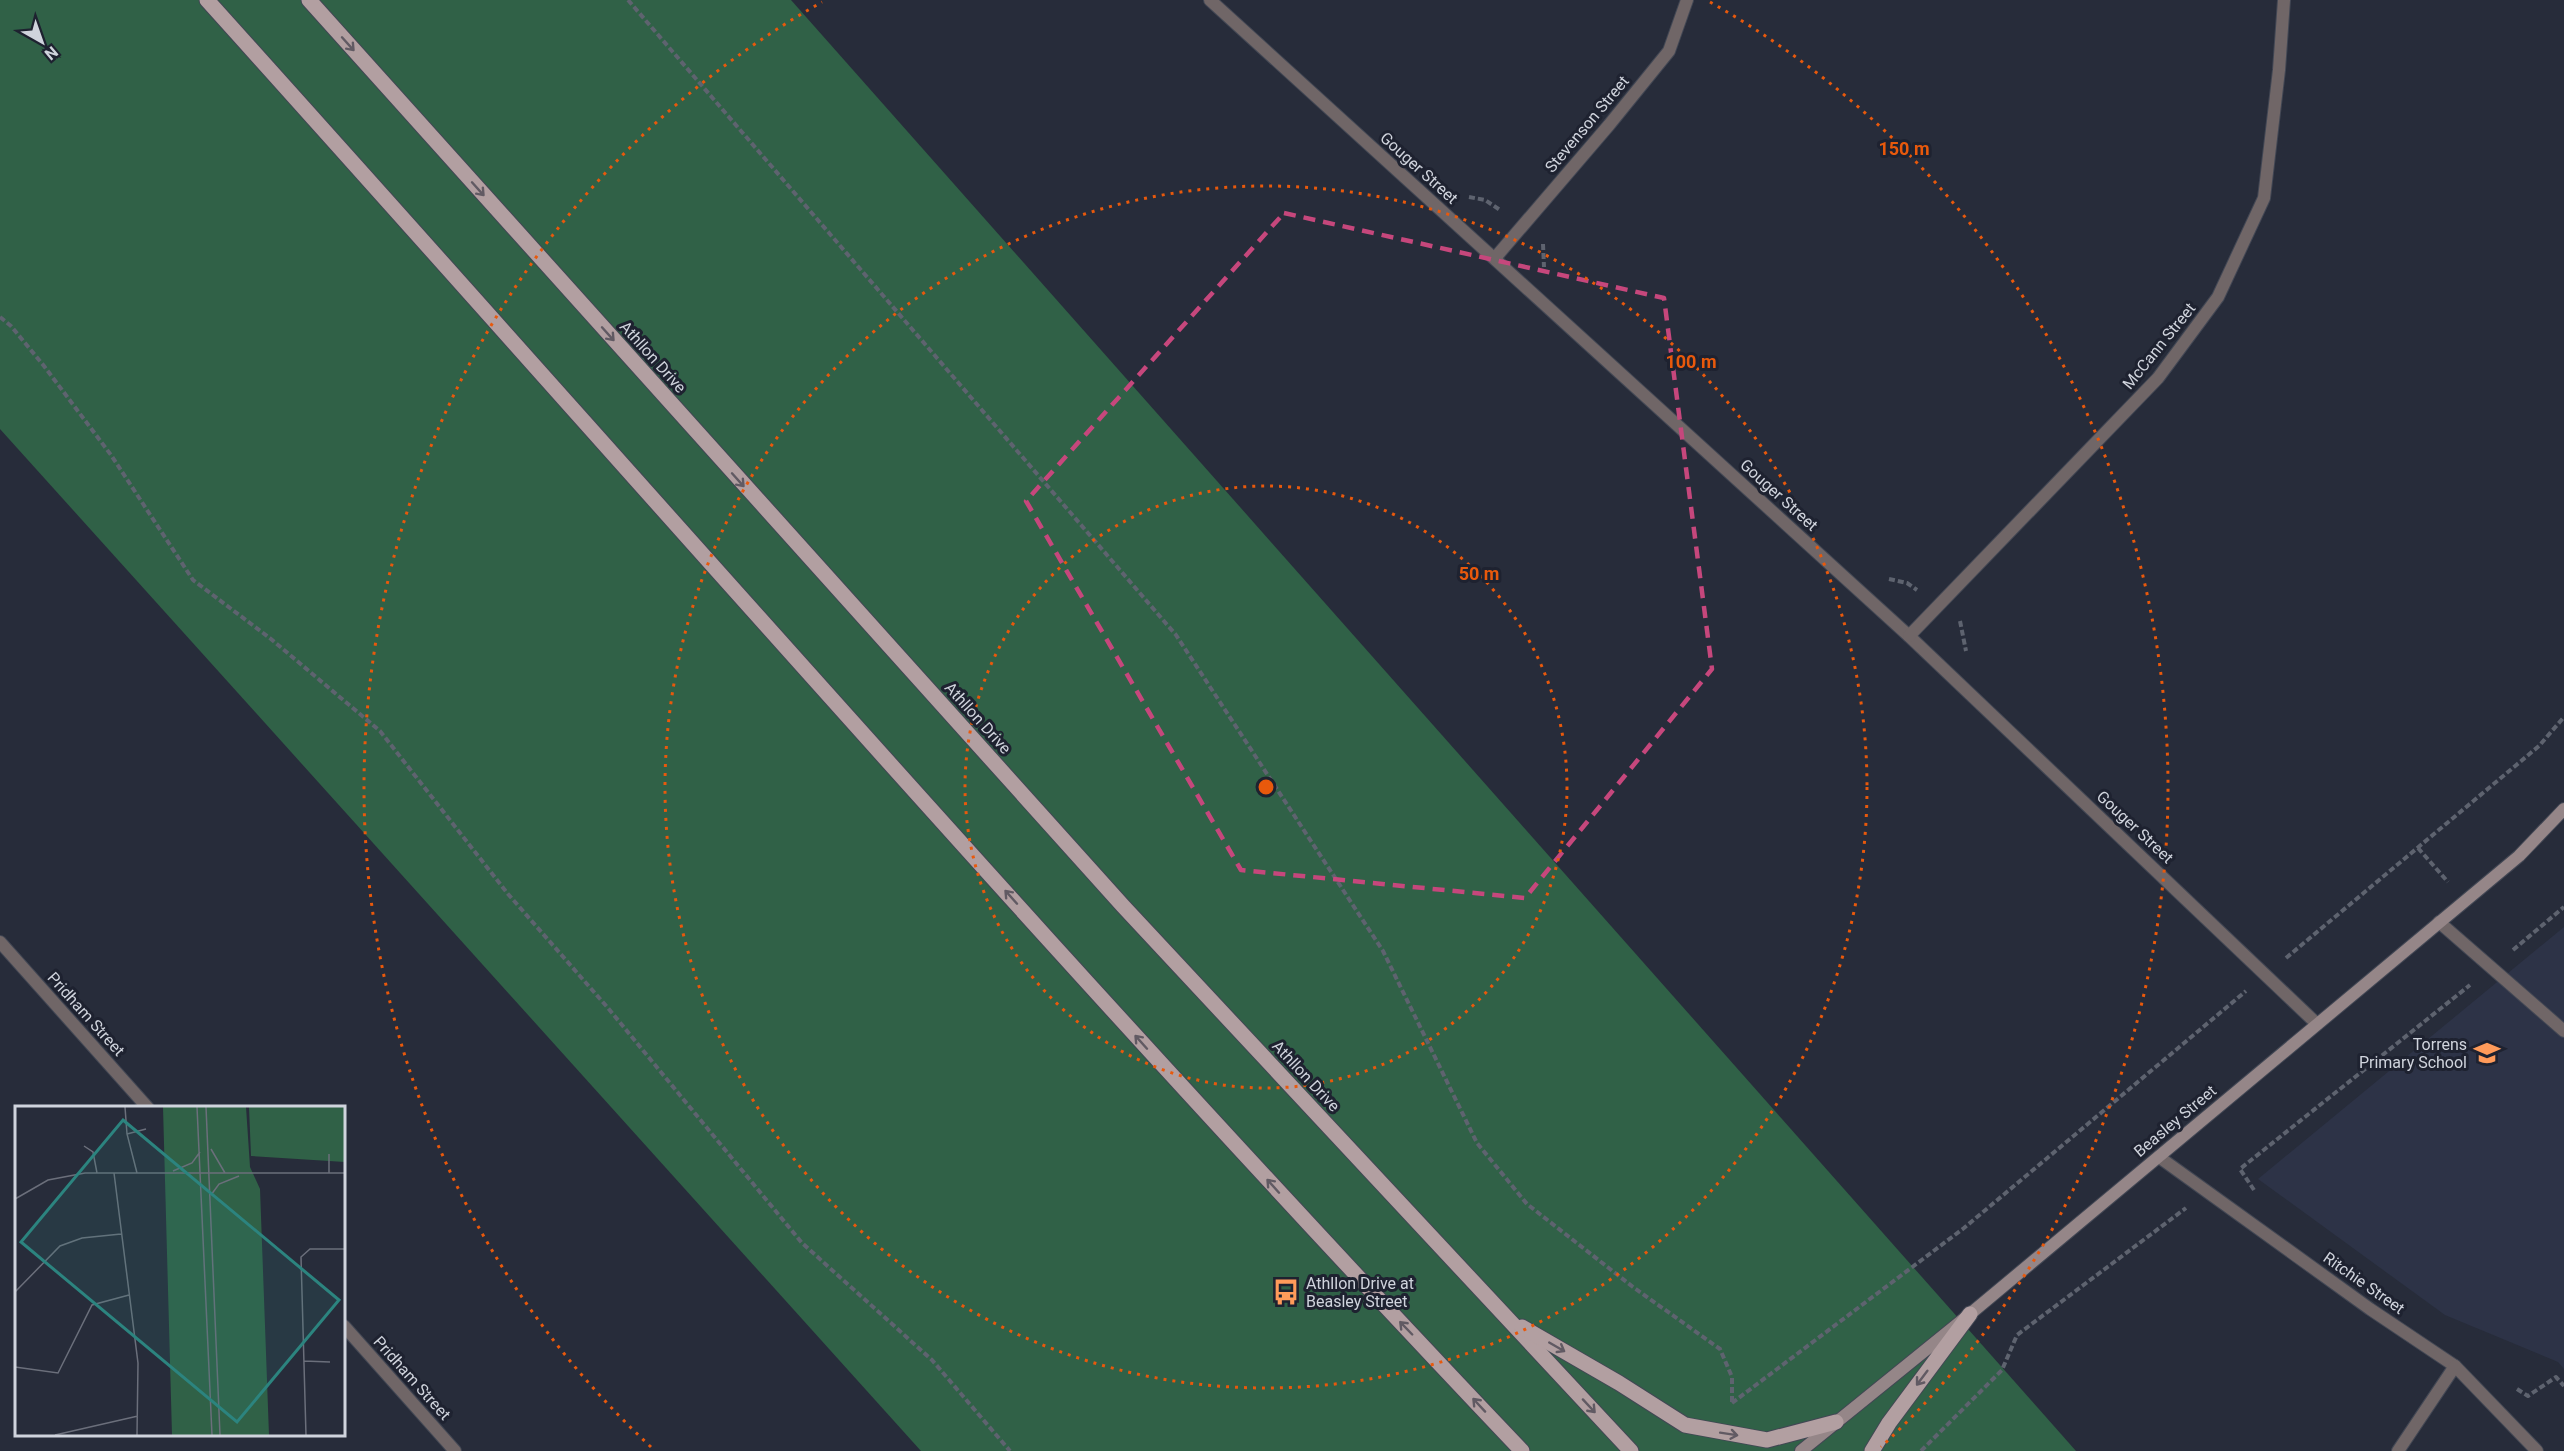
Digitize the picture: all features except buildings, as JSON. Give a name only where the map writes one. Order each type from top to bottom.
[{"type":"main road","points":[[207,0],[1080,975],[1516,1447]]},
{"type":"main road","name":"Athllon Drive","points":[[309,0],[1115,897],[1631,1451]]},
{"type":"main road","name":"Beasley Street","points":[[1801,1451],[1970,1314],[2519,856],[2564,809]]},
{"type":"main road","points":[[1872,1451],[1889,1423],[1970,1314]]},
{"type":"main road","points":[[1506,1318],[1619,1383],[1685,1425],[1767,1440],[1836,1422]]},
{"type":"street","name":"Gouger Street","points":[[1210,0],[1909,636],[2318,1024]]},
{"type":"street","name":"Stevenson Street","points":[[1495,258],[1669,51],[1687,0]]},
{"type":"street","name":"McCann Street","points":[[1909,636],[2158,378],[2218,297],[2264,198],[2279,70],[2284,0]]},
{"type":"street","points":[[2439,922],[2564,1031]]},
{"type":"street","name":"Pridham Street","points":[[0,942],[147,1106]]},
{"type":"street","name":"Ritchie Street","points":[[2159,1156],[2370,1310],[2455,1366],[2536,1451]]},
{"type":"street","name":"Pridham Street","points":[[345,1327],[455,1451]]},
{"type":"street","points":[[2398,1451],[2455,1366]]},
{"type":"path","points":[[628,0],[1176,635],[1383,951],[1477,1143],[1527,1204],[1633,1287],[1720,1349],[1732,1377],[1732,1403],[1964,1228],[2540,746],[2564,717]]},
{"type":"path","points":[[0,317],[11,326],[44,366],[98,437],[193,580],[271,639],[380,730],[508,894],[608,1008],[802,1243],[932,1360],[1010,1451]]},
{"type":"path","points":[[1921,1451],[2002,1370],[2017,1335],[2240,1169],[2564,907]]},
{"type":"path","points":[[2240,1169],[2258,1196]]},
{"type":"path","points":[[2509,1382],[2528,1396],[2556,1377],[2564,1386]]},
{"type":"highlighted area","points":[[1284,213],[1664,298],[1712,669],[1525,898],[1241,870],[1026,501]]},
{"type":"shaded area","name":"Torrens Primary School","points":[[2564,927],[2564,1369],[2558,1362],[2445,1315],[2258,1179]]},
{"type":"green space","points":[[0,0],[791,0],[2076,1451],[921,1451],[0,429]]},
{"type":"place","name":"Torrens Primary School","points":[[2487,1053]]},
{"type":"place","name":"Athllon Drive at Beasley Street","points":[[1286,1292]]}]
